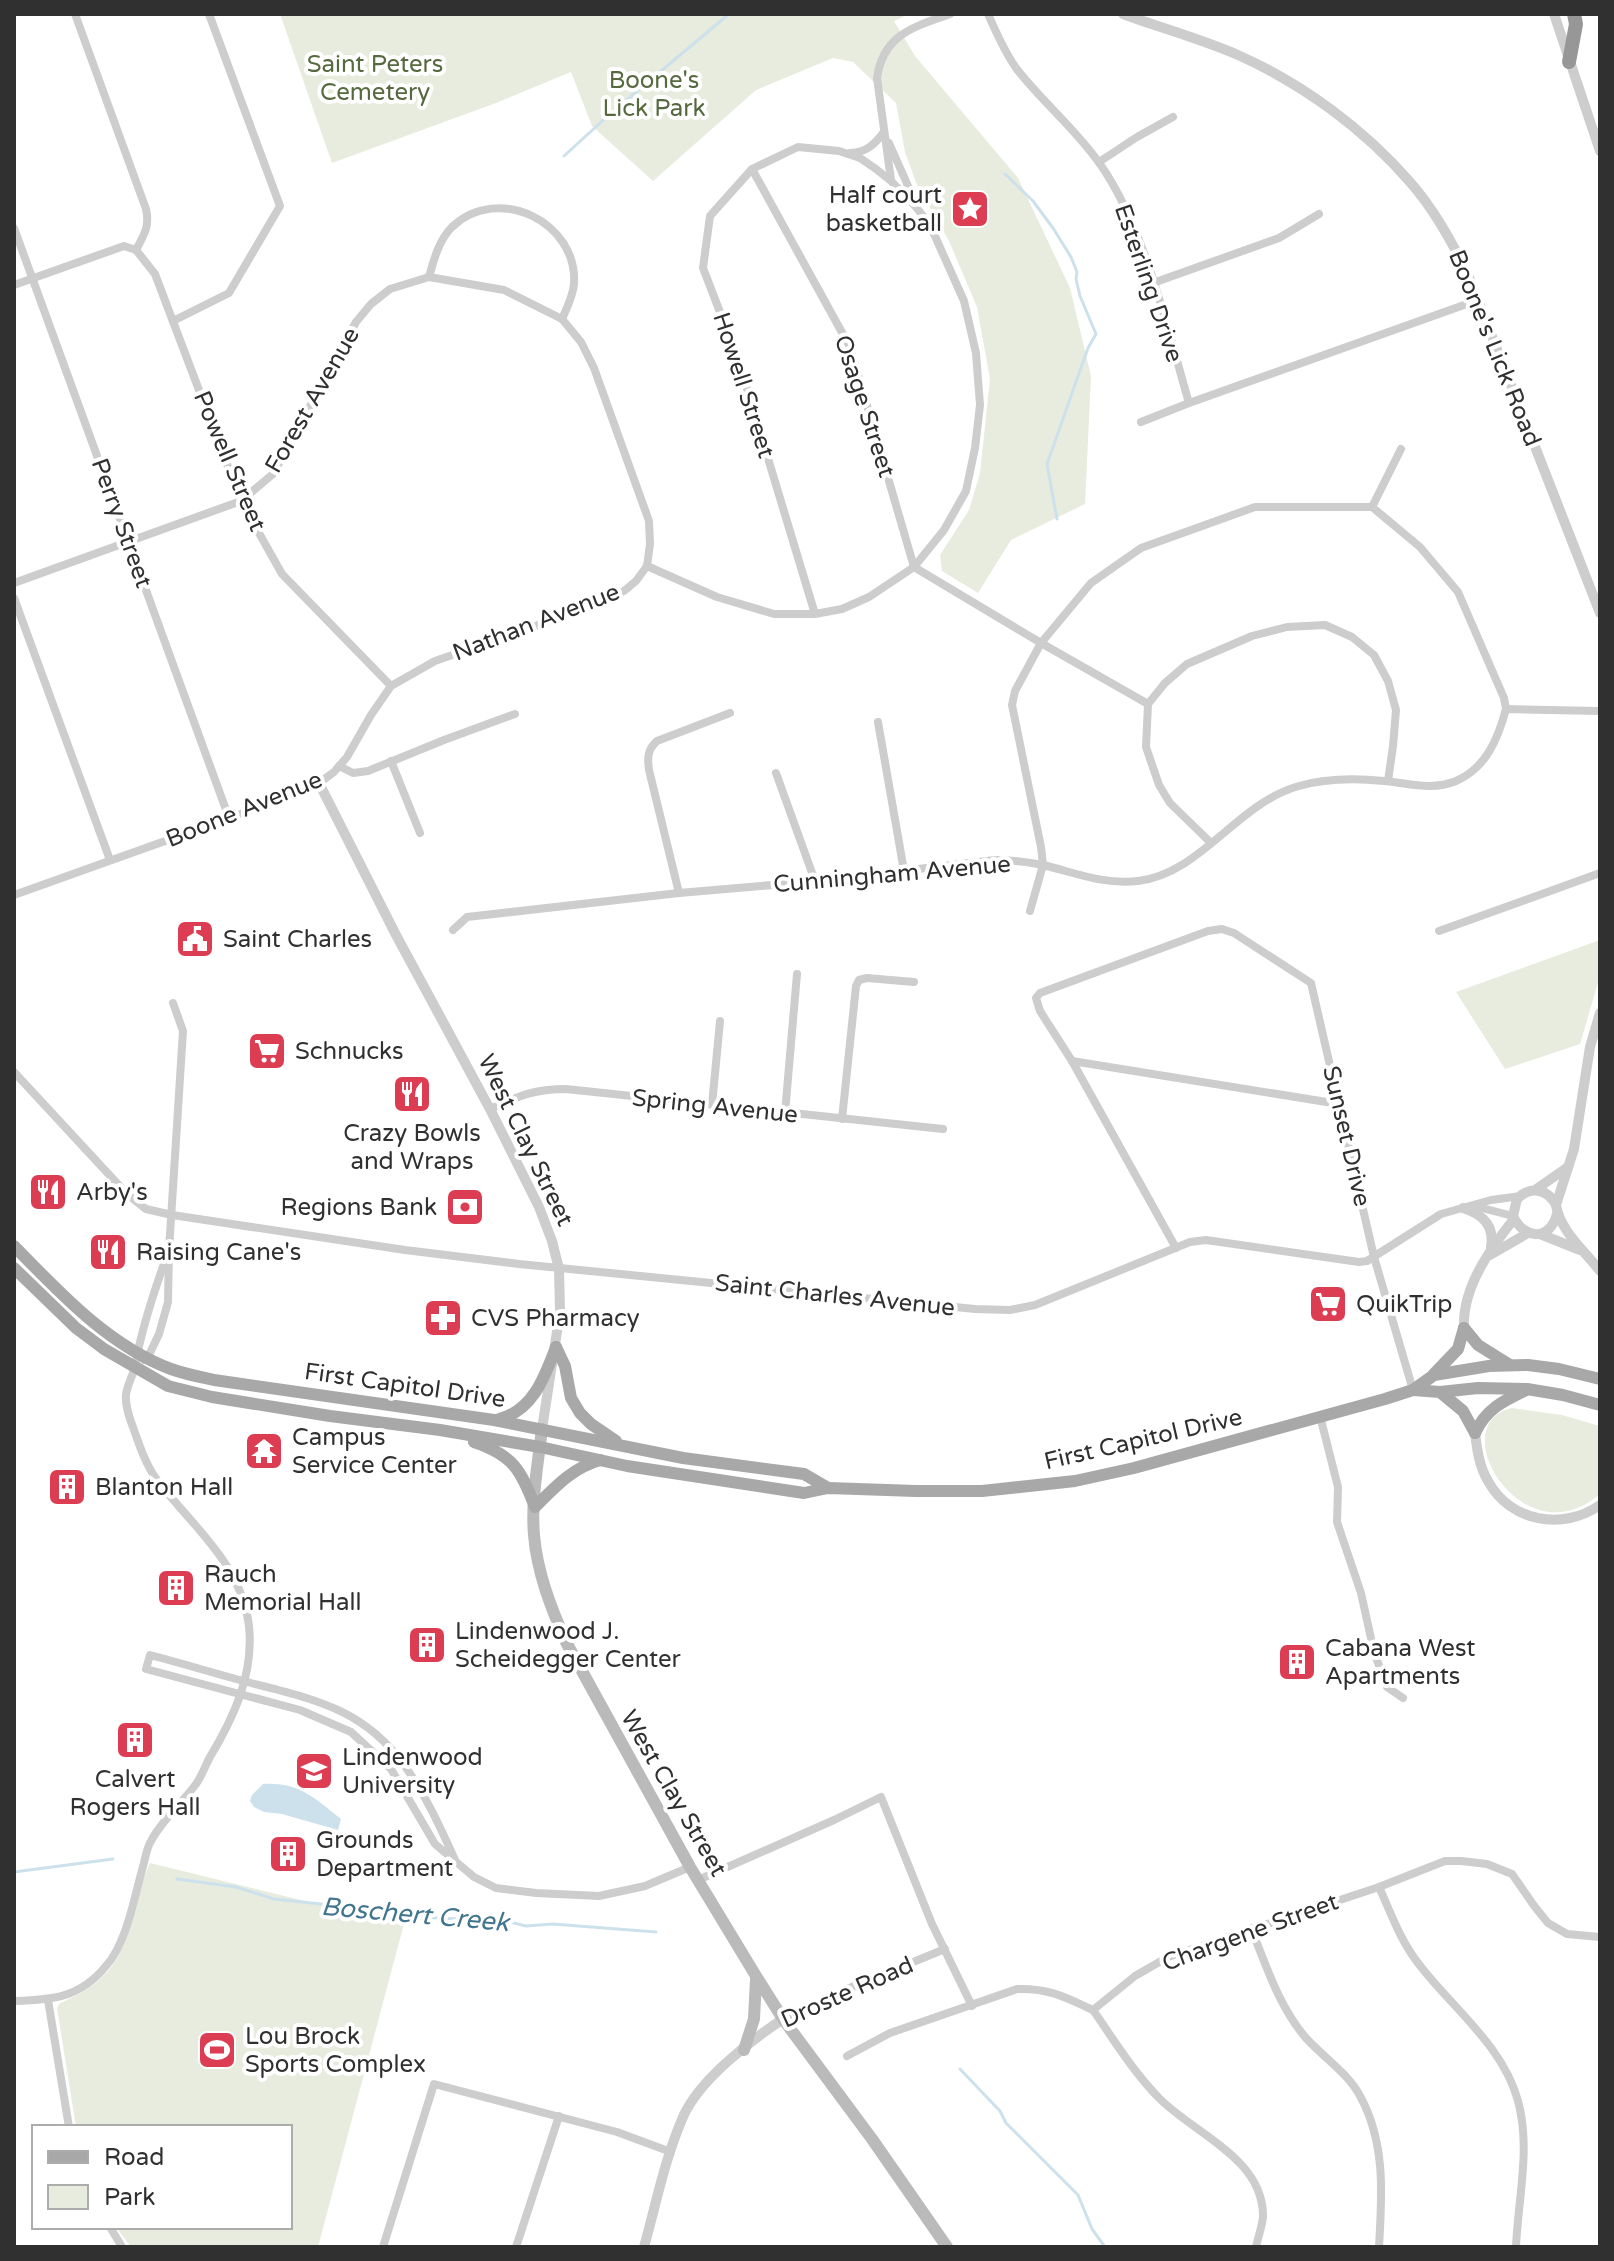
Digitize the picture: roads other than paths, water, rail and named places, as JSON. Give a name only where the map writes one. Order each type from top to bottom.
[{"type":"highway","points":[[1569,62],[1576,24],[1574,14]]},
{"type":"main road","name":"First Capitol Drive","points":[[14,1246],[83,1314],[142,1354],[171,1369],[214,1380],[494,1420],[683,1458],[804,1474],[828,1488]]},
{"type":"main road","name":"First Capitol Drive","points":[[14,1268],[76,1328],[104,1349],[168,1386],[212,1397],[440,1430],[627,1466],[804,1493],[828,1488],[948,1492],[1047,1485],[1143,1466],[1413,1390],[1527,1389],[1600,1405]]},
{"type":"main road","points":[[1464,1328],[1478,1345],[1510,1365]]},
{"type":"main road","points":[[1434,1375],[1458,1349],[1464,1328]]},
{"type":"main road","points":[[494,1420],[504,1418],[526,1404],[541,1387],[556,1347]]},
{"type":"main road","points":[[556,1347],[565,1366],[571,1398],[580,1413],[591,1424],[626,1446]]},
{"type":"main road","name":"First Capitol Drive","points":[[1413,1390],[1434,1375],[1510,1365],[1559,1369],[1600,1379]]},
{"type":"main road","points":[[1475,1433],[1491,1409],[1527,1389]]},
{"type":"main road","points":[[1440,1392],[1463,1411],[1475,1433]]},
{"type":"main road","name":"West Clay Street","points":[[542,1429],[534,1534],[550,1608],[566,1642],[690,1867],[783,2019],[947,2247]]},
{"type":"main road","points":[[440,1430],[494,1449],[512,1463],[524,1478],[535,1507],[570,1473],[601,1459]]},
{"type":"main road","points":[[744,2050],[754,2019],[756,1976]]},
{"type":"street","points":[[14,285],[124,246],[136,250],[149,220],[75,14]]},
{"type":"street","points":[[173,321],[229,293],[280,206],[209,14]]},
{"type":"street","points":[[891,181],[877,78],[879,65],[883,54],[896,38],[912,28],[950,14]]},
{"type":"street","name":"Esterling Drive","points":[[988,14],[1016,68],[1099,162],[1116,189],[1153,283],[1189,403]]},
{"type":"street","name":"Boone's Lick Road","points":[[1123,14],[1241,57],[1303,89],[1363,137],[1411,183],[1450,240],[1478,300],[1600,613]]},
{"type":"street","points":[[1554,14],[1600,151]]},
{"type":"street","points":[[1099,162],[1173,117]]},
{"type":"street","points":[[845,154],[869,149],[884,131]]},
{"type":"street","points":[[884,131],[920,213]]},
{"type":"street","points":[[752,169],[798,147],[845,154],[860,158],[891,181],[920,213]]},
{"type":"street","name":"Osage Street","points":[[752,169],[850,347],[914,567]]},
{"type":"street","name":"Howell Street","points":[[752,169],[710,216],[703,268],[738,359],[815,614]]},
{"type":"street","points":[[429,277],[438,248],[452,227],[471,215],[493,208],[515,210],[539,218],[566,246],[571,256],[574,288],[562,319],[581,342],[594,368],[649,521],[647,566]]},
{"type":"street","name":"Nathan Avenue","points":[[339,766],[391,686],[435,661],[603,602],[624,591],[647,566],[705,593],[774,614],[815,614],[842,609],[869,597],[914,567],[944,530],[966,491],[980,405],[976,353],[964,301],[936,238],[920,213]]},
{"type":"street","points":[[1153,283],[1279,238],[1319,214]]},
{"type":"street","name":"Perry Street","points":[[14,228],[229,818]]},
{"type":"street","name":"Powell Street","points":[[136,250],[155,274],[241,501],[282,574],[391,686]]},
{"type":"street","name":"Forest Avenue","points":[[14,583],[241,501],[273,474],[356,322],[371,304],[390,289],[429,277],[504,290],[562,319]]},
{"type":"street","points":[[1141,422],[1478,300]]},
{"type":"street","points":[[1372,507],[1401,449]]},
{"type":"street","points":[[1030,911],[1043,865],[1012,705],[1015,691],[1041,643],[1091,583],[1141,548],[1255,507],[1372,507],[1420,547],[1458,592],[1506,709],[1600,711]]},
{"type":"street","points":[[914,567],[1148,704]]},
{"type":"street","points":[[14,598],[110,860]]},
{"type":"street","points":[[1211,843],[1170,803],[1159,785],[1146,747],[1148,704],[1165,683],[1187,664],[1252,636],[1287,627],[1325,625],[1352,637],[1374,655],[1388,681],[1396,710],[1388,781]]},
{"type":"street","name":"Cunningham Avenue","points":[[453,930],[467,917],[995,860],[1043,865],[1095,880],[1141,880],[1169,873],[1251,809],[1274,795],[1298,786],[1327,780],[1388,781],[1415,786],[1456,781],[1486,758],[1496,741],[1506,709]]},
{"type":"street","points":[[679,893],[649,770],[648,753],[657,741],[730,713]]},
{"type":"street","name":"Boone Avenue","points":[[14,895],[319,783],[339,766],[360,773],[515,714]]},
{"type":"street","points":[[878,722],[904,871]]},
{"type":"street","points":[[391,761],[420,833]]},
{"type":"street","points":[[776,773],[815,881]]},
{"type":"street","name":"West Clay Street","points":[[319,783],[490,1109],[539,1207],[552,1241],[559,1269],[560,1312],[542,1429]]},
{"type":"street","points":[[1439,931],[1600,873]]},
{"type":"street","name":"Sunset Drive","points":[[1072,1061],[1040,1011],[1036,998],[1047,991],[1193,936],[1222,929],[1234,933],[1311,983],[1374,1257],[1413,1390]]},
{"type":"street","points":[[785,1113],[797,974]]},
{"type":"street","points":[[842,1119],[859,980],[914,982]]},
{"type":"street","points":[[14,2001],[48,2000],[68,1995],[85,1986],[107,1966],[128,1918],[150,1842],[198,1782],[227,1729],[245,1681],[250,1653],[249,1625],[242,1595],[220,1554],[155,1478],[138,1442],[127,1407],[126,1396],[135,1368],[159,1334],[168,1302],[183,1031],[173,1003]]},
{"type":"street","points":[[1489,1256],[1550,1228],[1574,1149],[1590,1047],[1600,1013]]},
{"type":"street","points":[[712,1105],[720,1021]]},
{"type":"street","points":[[1072,1061],[1339,1104]]},
{"type":"street","points":[[1072,1061],[1176,1248]]},
{"type":"street","points":[[14,1072],[127,1194],[146,1209],[172,1215]]},
{"type":"street","name":"Spring Avenue","points":[[490,1109],[527,1093],[548,1089],[943,1129]]},
{"type":"street","points":[[1374,1257],[1441,1214],[1521,1196],[1568,1167]]},
{"type":"street","points":[[1535,1190],[1547,1194],[1582,1251],[1600,1271]]},
{"type":"street","points":[[1464,1328],[1469,1293],[1513,1218],[1514,1205],[1521,1196]]},
{"type":"street","points":[[1468,1207],[1513,1218],[1519,1227],[1582,1251]]},
{"type":"street","points":[[1468,1207],[1487,1222],[1493,1236],[1489,1256]]},
{"type":"street","name":"Saint Charles Avenue","points":[[172,1215],[405,1250],[559,1269],[1010,1310],[1035,1305],[1190,1242],[1206,1240],[1359,1262],[1374,1257]]},
{"type":"street","points":[[142,1354],[157,1281],[169,1250]]},
{"type":"street","points":[[1320,1416],[1336,1474],[1337,1522],[1361,1593],[1374,1652],[1387,1687],[1403,1698]]},
{"type":"street","points":[[1475,1433],[1487,1480],[1508,1505],[1538,1518],[1555,1521],[1583,1515],[1600,1505]]},
{"type":"street","points":[[456,1862],[419,1787],[403,1762],[381,1738],[351,1716],[334,1707],[150,1655],[146,1669],[304,1711],[357,1736],[391,1769],[435,1844],[456,1862],[474,1877],[496,1888],[599,1896],[645,1886],[690,1867]]},
{"type":"street","points":[[698,1880],[881,1797],[899,1845],[972,2006]]},
{"type":"street","name":"Chargene Street","points":[[1093,2010],[1135,1976],[1168,1957],[1379,1887],[1445,1861],[1487,1864],[1512,1874],[1548,1923],[1567,1934],[1600,1937]]},
{"type":"street","points":[[1379,1887],[1405,1946],[1488,2045],[1511,2081],[1523,2128],[1516,2247]]},
{"type":"street","points":[[1251,1928],[1280,1999],[1305,2037],[1356,2089],[1366,2109],[1380,2154],[1379,2247]]},
{"type":"street","name":"Droste Road","points":[[644,2247],[671,2152],[684,2115],[698,2093],[783,2019],[945,1949]]},
{"type":"street","points":[[847,2056],[890,2033],[1017,1989],[1050,1991],[1093,2010],[1147,2086],[1249,2173],[1259,2191],[1262,2207],[1263,2221],[1256,2247]]},
{"type":"street","points":[[48,2000],[69,2125]]},
{"type":"street","points":[[383,2247],[434,2084],[617,2132],[671,2152]]},
{"type":"street","points":[[516,2247],[559,2116]]},
{"type":"street","points":[[111,2229],[122,2247]]},
{"type":"water","points":[[263,1784],[287,1786],[306,1793],[341,1819],[338,1830],[254,1807],[250,1801],[252,1795]]},
{"type":"waterway","points":[[564,156],[729,14]]},
{"type":"waterway","points":[[1005,174],[1033,201],[1071,257],[1077,272],[1080,296],[1096,334],[1088,348],[1047,464],[1057,519]]},
{"type":"waterway","name":"Boschert Creek","points":[[14,1872],[113,1859]]},
{"type":"waterway","name":"Boschert Creek","points":[[177,1879],[236,1887],[274,1899],[396,1912],[414,1917],[656,1932]]},
{"type":"waterway","name":"Boschert Creek","points":[[960,2069],[1000,2111],[1006,2123],[1078,2195],[1092,2229],[1105,2247]]},
{"type":"place","name":"Half court basketball","points":[[970,209]]},
{"type":"place","name":"Saint Charles","points":[[195,939]]},
{"type":"place","name":"Schnucks","points":[[267,1051]]},
{"type":"place","name":"Crazy Bowls and Wraps","points":[[412,1094]]},
{"type":"place","name":"Arby's","points":[[48,1192]]},
{"type":"place","name":"Regions Bank","points":[[465,1207]]},
{"type":"place","name":"Raising Cane's","points":[[108,1252]]},
{"type":"place","name":"QuikTrip","points":[[1328,1304]]},
{"type":"place","name":"CVS Pharmacy","points":[[443,1318]]},
{"type":"place","name":"Campus Service Center","points":[[264,1451]]},
{"type":"place","name":"Blanton Hall","points":[[67,1487]]},
{"type":"place","name":"Rauch Memorial Hall","points":[[176,1588]]},
{"type":"place","name":"Lindenwood J. Scheidegger Center","points":[[427,1645]]},
{"type":"place","name":"Cabana West Apartments","points":[[1297,1662]]},
{"type":"place","name":"Calvert Rogers Hall","points":[[135,1740]]},
{"type":"place","name":"Lindenwood University","points":[[314,1771]]},
{"type":"place","name":"Grounds Department","points":[[288,1854]]},
{"type":"place","name":"Lou Brock Sports Complex","points":[[217,2050]]},
{"type":"park label","name":"Saint Peters Cemetery","points":[[375,78]]},
{"type":"park label","name":"Boone's Lick Park","points":[[654,94]]}]
